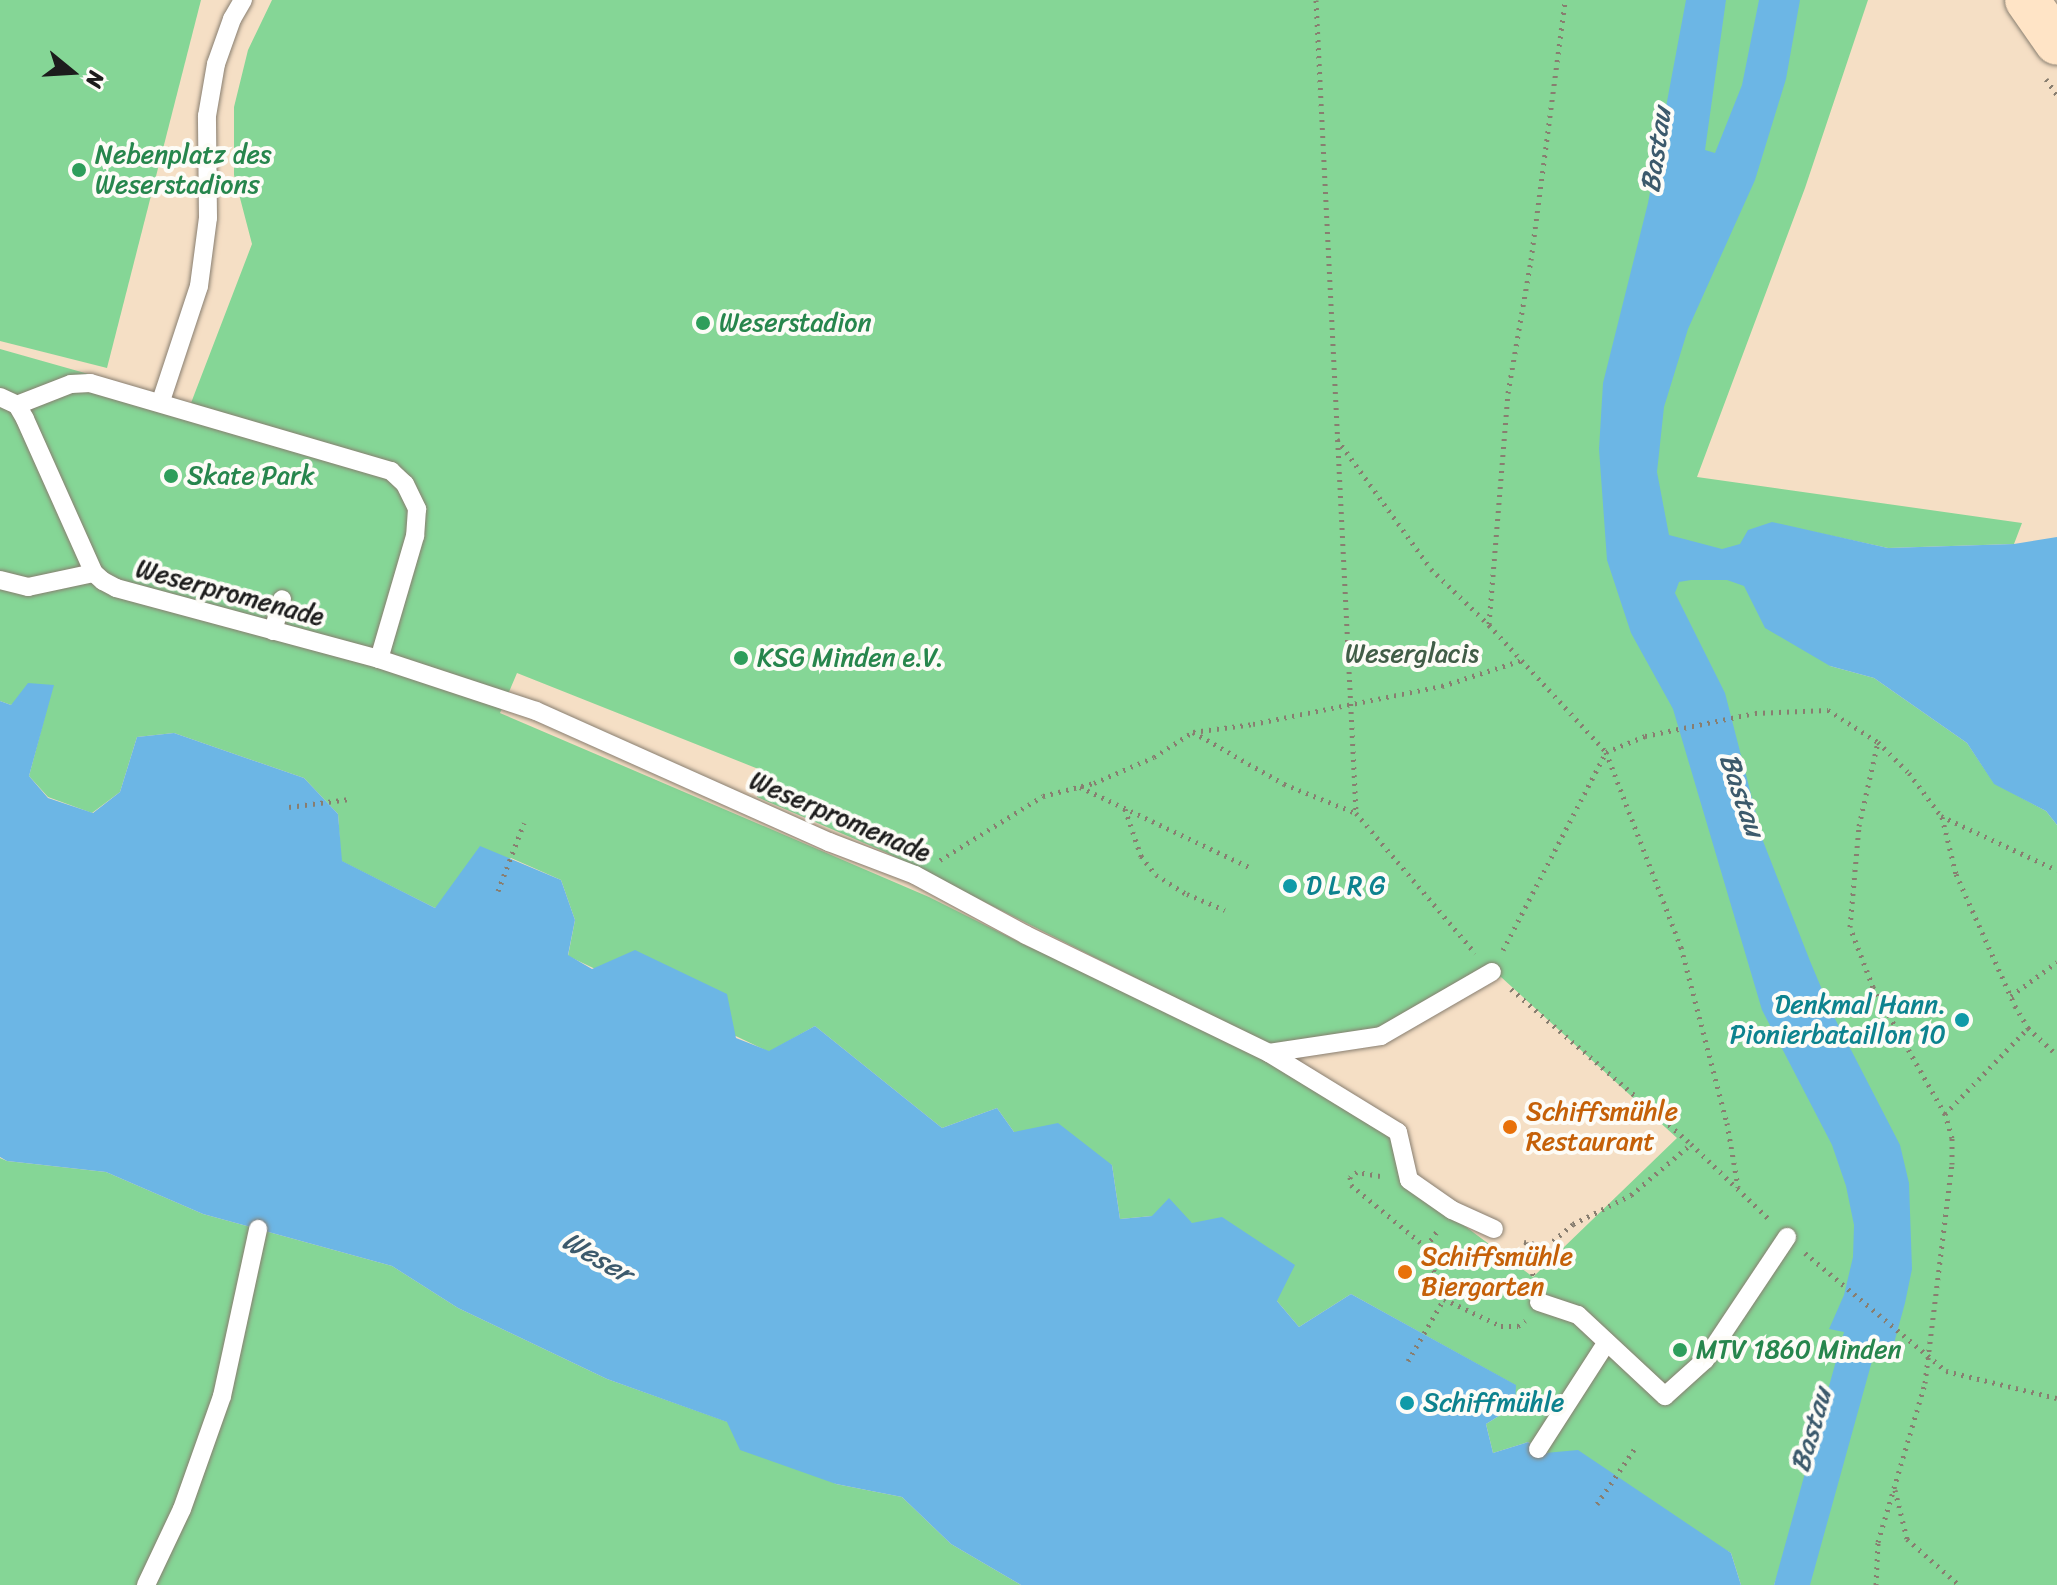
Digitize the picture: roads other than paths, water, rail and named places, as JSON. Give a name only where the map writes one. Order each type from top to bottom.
[{"type":"main road","points":[[2027,0],[2057,43]]},
{"type":"lane","points":[[161,401],[199,286],[208,218],[207,116],[216,64],[232,19],[243,0]]},
{"type":"lane","points":[[0,580],[28,587],[94,573],[8,401],[71,384],[90,383],[371,463],[391,471],[405,484],[417,509],[415,536],[379,659]]},
{"type":"lane","name":"Weserpromenade","points":[[94,573],[116,588],[379,659],[536,711],[829,842],[915,875],[1026,935],[1269,1053],[1398,1132],[1409,1180],[1452,1210],[1494,1229]]},
{"type":"lane","points":[[273,631],[282,599]]},
{"type":"lane","points":[[1269,1053],[1381,1036],[1492,972]]},
{"type":"lane","points":[[146,1585],[182,1509],[222,1396],[258,1229]]},
{"type":"lane","points":[[1539,1302],[1578,1315],[1665,1396],[1705,1360],[1787,1237]]},
{"type":"lane","points":[[1538,1449],[1607,1342]]},
{"type":"water","name":"Bastau","points":[[1686,0],[1726,0],[1705,150],[1715,153],[1742,85],[1759,0],[1800,0],[1786,79],[1755,180],[1688,329],[1664,407],[1657,472],[1669,535],[1722,549],[1740,544],[1748,530],[1772,522],[1888,548],[2014,544],[2057,537],[2057,825],[2046,811],[1994,784],[1967,743],[1874,678],[1830,666],[1765,628],[1744,586],[1727,580],[1691,580],[1679,582],[1675,593],[1725,693],[1763,841],[1810,961],[1831,1011],[1900,1145],[1909,1183],[1912,1269],[1905,1303],[1893,1347],[1877,1343],[1810,1585],[1774,1585],[1844,1332],[1829,1329],[1844,1295],[1853,1257],[1854,1225],[1846,1186],[1832,1145],[1762,1010],[1673,709],[1631,633],[1607,560],[1599,449],[1603,383],[1648,203]]},
{"type":"water","name":"Weser","points":[[28,683],[54,685],[29,776],[48,798],[93,813],[120,792],[137,737],[174,733],[304,778],[338,814],[342,861],[435,908],[480,846],[561,880],[575,920],[568,955],[592,969],[635,950],[727,994],[736,1038],[769,1051],[815,1026],[942,1128],[997,1108],[1014,1132],[1058,1123],[1112,1165],[1120,1219],[1152,1216],[1169,1198],[1192,1223],[1222,1217],[1295,1265],[1277,1301],[1299,1327],[1351,1294],[1516,1385],[1515,1406],[1486,1424],[1493,1453],[1528,1442],[1545,1453],[1578,1450],[1731,1553],[1741,1585],[1021,1585],[951,1544],[902,1497],[836,1484],[740,1450],[727,1422],[607,1379],[458,1308],[392,1266],[203,1214],[106,1172],[7,1161],[0,1157],[0,701],[11,705]]},
{"type":"place","name":"Nebenplatz des Weserstadions","points":[[79,170]]},
{"type":"place","name":"Weserstadion","points":[[703,323]]},
{"type":"place","name":"Skate Park","points":[[171,476]]},
{"type":"place","name":"KSG Minden e.V.","points":[[741,658]]},
{"type":"place","name":"D L R G","points":[[1290,886]]},
{"type":"place","name":"Denkmal Hann. Pionierbataillon 10","points":[[1962,1020]]},
{"type":"place","name":"Schiffsmühle Restaurant","points":[[1510,1127]]},
{"type":"place","name":"Schiffsmühle Biergarten","points":[[1405,1272]]},
{"type":"place","name":"MTV 1860 Minden","points":[[1680,1350]]},
{"type":"place","name":"Schiffmühle","points":[[1407,1403]]},
{"type":"park label","name":"Weserglacis","points":[[1412,654]]}]
